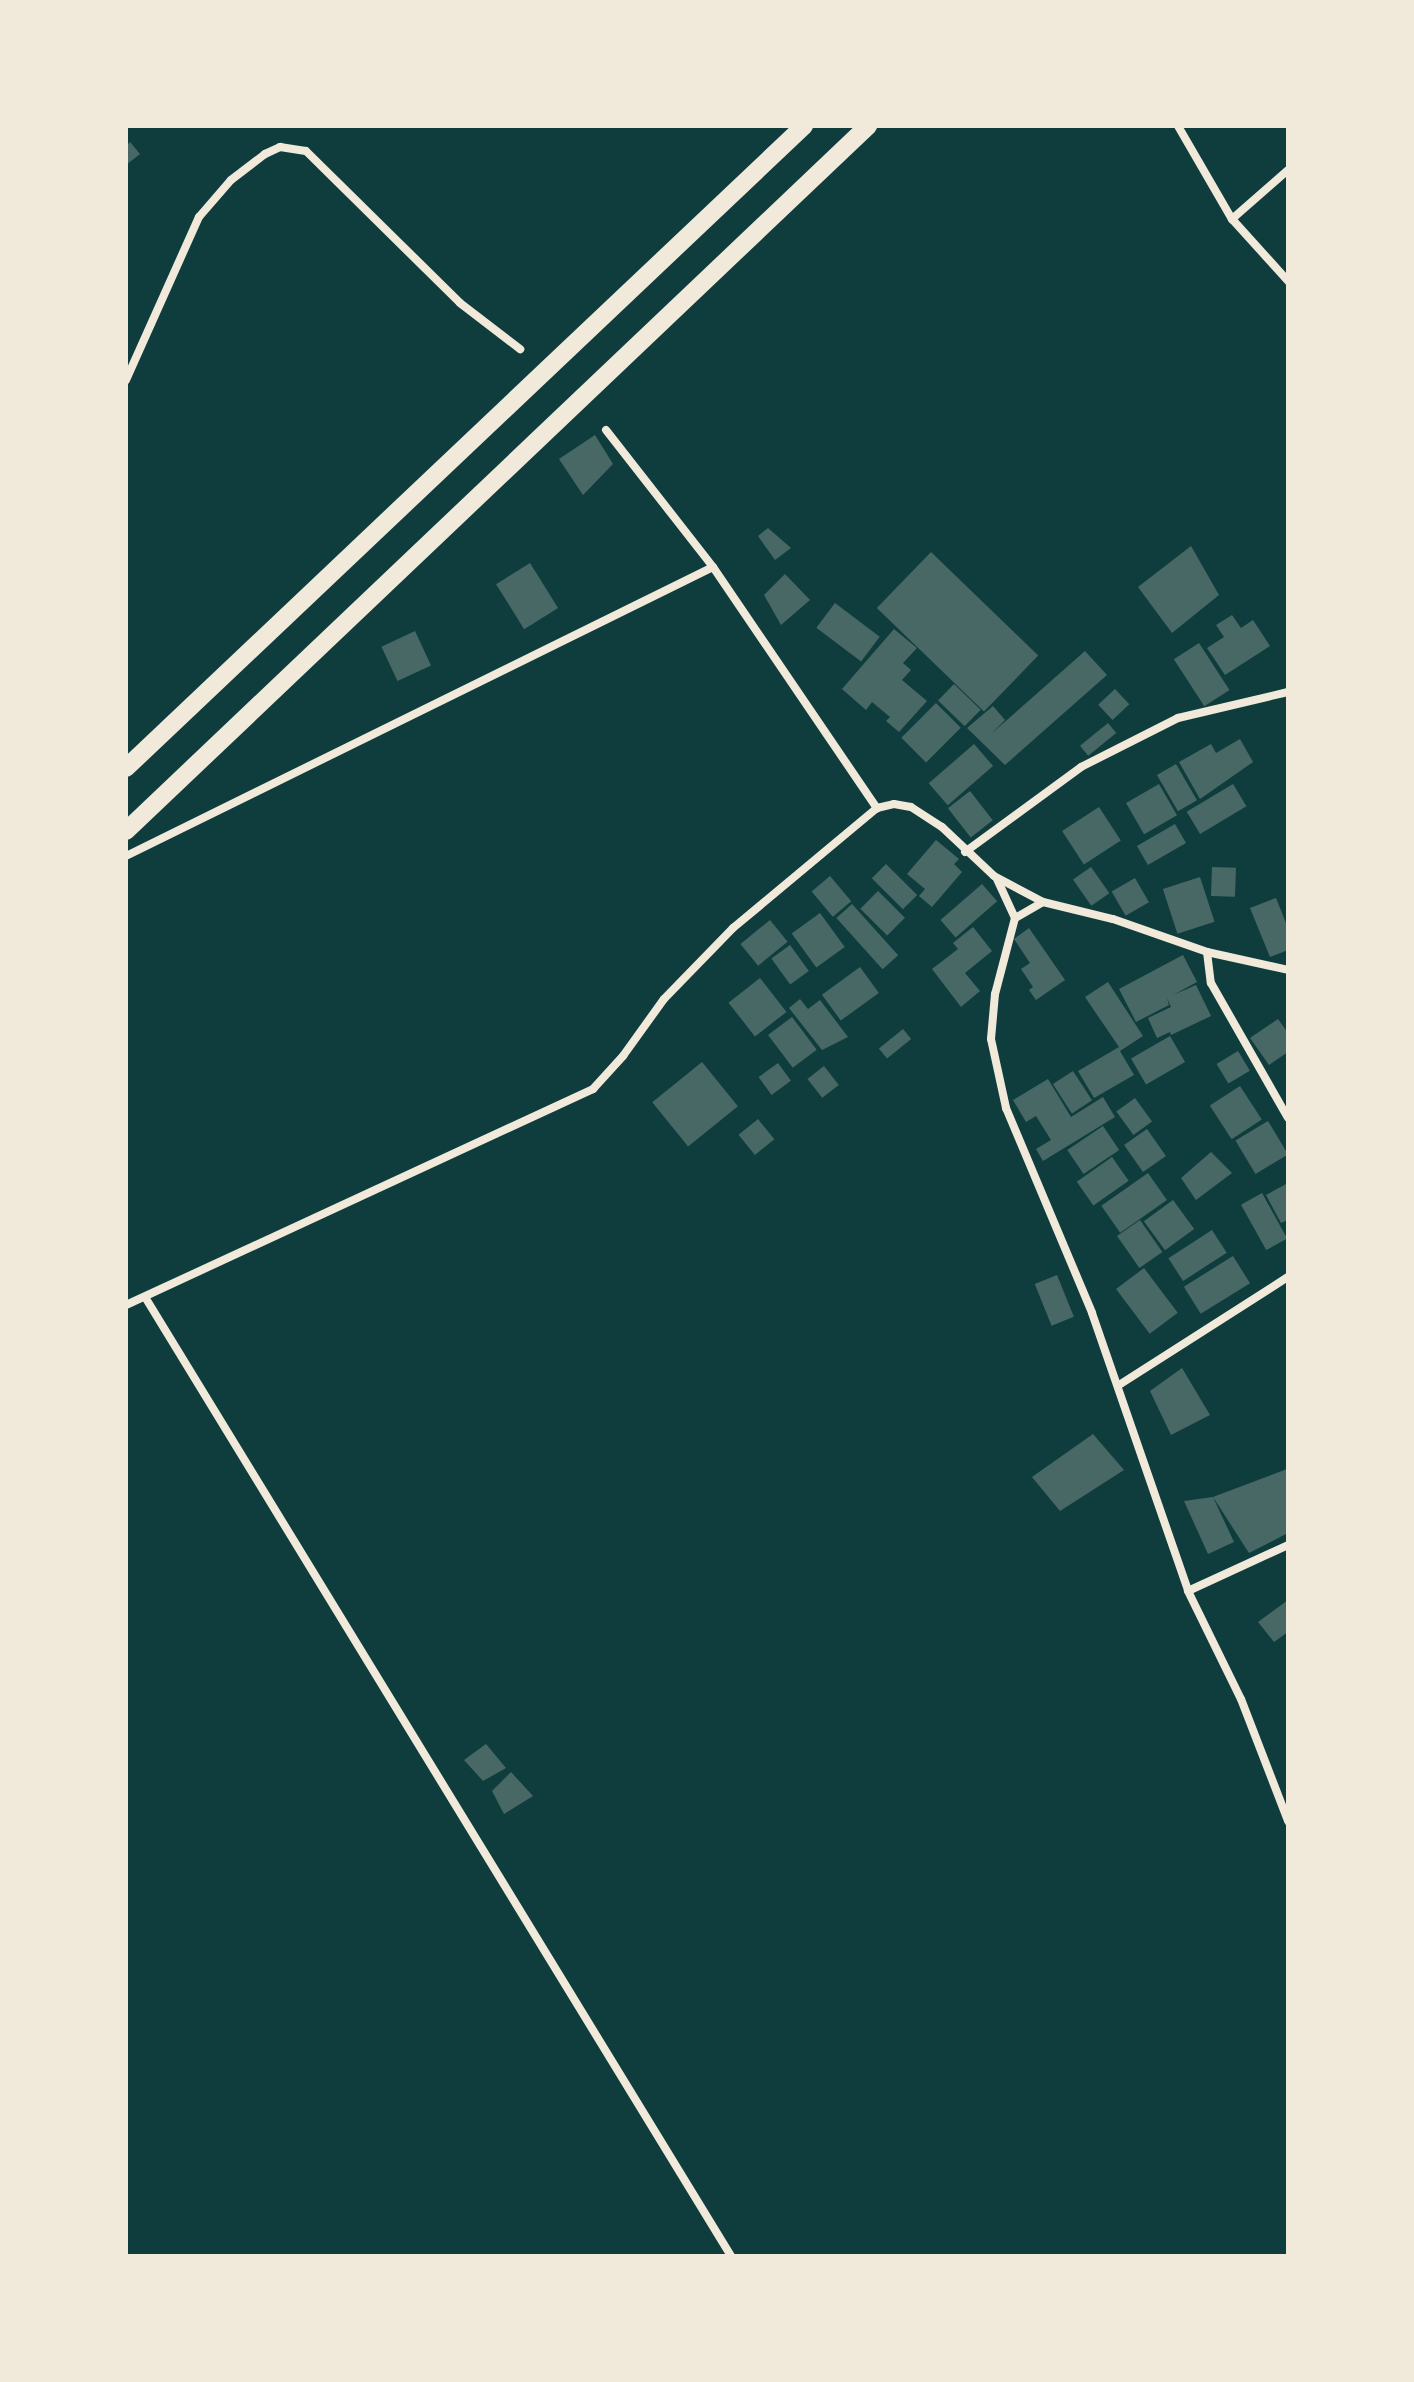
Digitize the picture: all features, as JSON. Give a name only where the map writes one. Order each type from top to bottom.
[{"type":"highway","points":[[126,768],[804,126]]},
{"type":"highway","points":[[126,831],[868,126]]},
{"type":"street","points":[[1178,126],[1232,219],[1288,281]]},
{"type":"street","points":[[126,380],[199,217],[231,180],[265,154],[280,147],[306,151],[460,303],[520,349]]},
{"type":"street","points":[[1232,219],[1288,170]]},
{"type":"street","points":[[606,430],[713,567],[877,808]]},
{"type":"street","points":[[126,856],[713,567]]},
{"type":"street","points":[[965,852],[1081,767],[1178,718],[1288,692]]},
{"type":"street","points":[[126,1305],[593,1089],[641,1033],[664,999],[733,928],[877,808],[894,804],[911,807],[942,827],[965,852],[994,876],[1043,902],[1113,919],[1207,952],[1288,970]]},
{"type":"street","points":[[994,876],[1015,918],[995,994],[991,1039],[1006,1108],[1119,1385],[1188,1591],[1241,1699],[1288,1821]]},
{"type":"street","points":[[1015,918],[1043,902]]},
{"type":"street","points":[[1207,952],[1211,983],[1288,1118]]},
{"type":"street","points":[[1119,1385],[1288,1277]]},
{"type":"street","points":[[145,1297],[731,2256]]},
{"type":"street","points":[[1188,1591],[1288,1545]]},
{"type":"building","points":[[130,142],[140,154],[126,165],[126,146]]},
{"type":"building","points":[[595,435],[613,464],[583,495],[559,459]]},
{"type":"building","points":[[768,528],[791,548],[775,560],[758,536]]},
{"type":"building","points":[[1191,546],[1219,595],[1172,633],[1138,587]]},
{"type":"building","points":[[931,552],[1038,656],[984,712],[877,608]]},
{"type":"building","points":[[530,563],[558,608],[524,629],[496,584]]},
{"type":"building","points":[[785,574],[810,600],[781,625],[764,595]]},
{"type":"building","points":[[835,603],[880,637],[861,661],[816,628]]},
{"type":"building","points":[[1232,615],[1241,628],[1253,620],[1270,646],[1225,675],[1207,648],[1224,637],[1216,625]]},
{"type":"building","points":[[894,629],[917,648],[903,663],[911,670],[902,680],[927,701],[899,732],[886,721],[890,717],[872,702],[866,710],[842,689]]},
{"type":"building","points":[[415,631],[431,665],[398,681],[381,647]]},
{"type":"building","points":[[1199,643],[1229,690],[1204,706],[1174,659]]},
{"type":"building","points":[[1085,651],[1107,675],[1005,765],[967,728],[993,706],[1005,720],[991,734]]},
{"type":"building","points":[[954,684],[981,710],[965,726],[938,701]]},
{"type":"building","points":[[1115,689],[1129,704],[1113,720],[1098,705]]},
{"type":"building","points":[[936,703],[961,728],[926,762],[901,738]]},
{"type":"building","points":[[1108,723],[1116,733],[1088,756],[1080,746]]},
{"type":"building","points":[[1240,739],[1253,762],[1200,799],[1179,762],[1211,744],[1216,753]]},
{"type":"building","points":[[974,744],[993,766],[948,805],[929,783]]},
{"type":"building","points":[[1176,764],[1197,800],[1178,811],[1157,775]]},
{"type":"building","points":[[1159,784],[1177,815],[1144,834],[1126,803]]},
{"type":"building","points":[[1233,784],[1246,806],[1200,834],[1187,812]]},
{"type":"building","points":[[970,791],[993,820],[971,837],[948,808]]},
{"type":"building","points":[[1099,807],[1121,841],[1084,865],[1062,831]]},
{"type":"building","points":[[1175,824],[1186,843],[1148,865],[1137,846]]},
{"type":"building","points":[[936,840],[959,859],[954,864],[962,872],[932,907],[919,896],[925,889],[907,874]]},
{"type":"building","points":[[886,864],[917,895],[903,909],[872,878]]},
{"type":"building","points":[[1091,867],[1109,893],[1091,906],[1073,880]]},
{"type":"building","points":[[1212,867],[1236,868],[1235,897],[1211,896]]},
{"type":"building","points":[[830,876],[851,901],[833,917],[812,891]]},
{"type":"building","points":[[1200,877],[1215,922],[1177,934],[1163,889]]},
{"type":"building","points":[[1135,878],[1149,902],[1126,916],[1112,892]]},
{"type":"building","points":[[982,884],[997,901],[956,937],[940,920]]},
{"type":"building","points":[[878,891],[905,918],[887,936],[860,909]]},
{"type":"building","points":[[1276,898],[1288,928],[1288,950],[1270,957],[1250,908]]},
{"type":"building","points":[[852,904],[898,955],[883,969],[836,918]]},
{"type":"building","points":[[820,913],[845,947],[816,968],[792,934]]},
{"type":"building","points":[[770,920],[788,942],[758,966],[740,944]]},
{"type":"building","points":[[973,927],[992,951],[965,973],[980,991],[961,1007],[932,969],[958,949],[953,943]]},
{"type":"building","points":[[1029,928],[1065,980],[1036,1000],[1029,990],[1033,987],[1021,969],[1030,963],[1014,939]]},
{"type":"building","points":[[790,945],[809,971],[790,984],[771,959]]},
{"type":"building","points":[[1183,955],[1197,982],[1173,995],[1196,985],[1211,1016],[1171,1035],[1170,1032],[1157,1038],[1148,1018],[1171,1007],[1167,998],[1169,1005],[1136,1022],[1119,989]]},
{"type":"building","points":[[860,967],[879,993],[841,1021],[822,995]]},
{"type":"building","points":[[760,978],[786,1012],[755,1037],[728,1003]]},
{"type":"building","points":[[1108,982],[1143,1036],[1120,1051],[1134,1075],[1094,1098],[1078,1071],[1119,1047],[1085,997]]},
{"type":"building","points":[[800,999],[808,1009],[820,1000],[848,1037],[822,1050],[789,1008]]},
{"type":"building","points":[[792,1017],[817,1050],[793,1068],[768,1035]]},
{"type":"building","points":[[1278,1019],[1288,1033],[1288,1052],[1269,1065],[1250,1038]]},
{"type":"building","points":[[903,1029],[911,1039],[887,1059],[879,1049]]},
{"type":"building","points":[[1170,1036],[1185,1062],[1146,1084],[1131,1058]]},
{"type":"building","points":[[1238,1051],[1250,1071],[1228,1084],[1217,1064]]},
{"type":"building","points":[[702,1062],[738,1106],[688,1147],[652,1102]]},
{"type":"building","points":[[778,1063],[791,1081],[772,1095],[759,1077]]},
{"type":"building","points":[[824,1066],[839,1085],[822,1098],[807,1079]]},
{"type":"building","points":[[1073,1071],[1092,1100],[1072,1113],[1053,1084]]},
{"type":"building","points":[[1048,1079],[1071,1117],[1103,1097],[1115,1117],[1043,1161],[1036,1149],[1051,1140],[1036,1116],[1026,1122],[1013,1100]]},
{"type":"building","points":[[1240,1086],[1262,1120],[1232,1139],[1210,1106]]},
{"type":"building","points":[[1135,1098],[1152,1121],[1133,1135],[1116,1112]]},
{"type":"building","points":[[758,1119],[774,1139],[755,1155],[739,1135]]},
{"type":"building","points":[[1268,1121],[1288,1154],[1256,1174],[1235,1141]]},
{"type":"building","points":[[1103,1126],[1119,1150],[1084,1174],[1067,1150]]},
{"type":"building","points":[[1147,1129],[1166,1156],[1143,1172],[1124,1145]]},
{"type":"building","points":[[1211,1152],[1232,1173],[1196,1200],[1181,1178]]},
{"type":"building","points":[[1112,1157],[1129,1181],[1093,1205],[1077,1182]]},
{"type":"building","points":[[1148,1173],[1167,1200],[1120,1233],[1101,1206]]},
{"type":"building","points":[[1288,1183],[1288,1220],[1281,1223],[1266,1195]]},
{"type":"building","points":[[1262,1193],[1287,1238],[1266,1250],[1241,1205]]},
{"type":"building","points":[[1173,1200],[1194,1229],[1165,1250],[1144,1221]]},
{"type":"building","points":[[1140,1220],[1162,1252],[1139,1268],[1117,1236]]},
{"type":"building","points":[[1212,1230],[1227,1253],[1183,1281],[1168,1258]]},
{"type":"building","points":[[1233,1256],[1250,1283],[1201,1314],[1184,1287]]},
{"type":"building","points":[[1144,1268],[1178,1313],[1150,1334],[1116,1289]]},
{"type":"building","points":[[1057,1275],[1074,1317],[1052,1326],[1035,1284]]},
{"type":"building","points":[[1182,1368],[1210,1415],[1171,1435],[1150,1391]]},
{"type":"building","points":[[1093,1434],[1124,1470],[1060,1511],[1032,1477]]},
{"type":"building","points":[[1287,1469],[1288,1533],[1249,1553],[1213,1497]]},
{"type":"building","points":[[1213,1497],[1234,1542],[1208,1554],[1184,1501]]},
{"type":"building","points":[[1288,1600],[1288,1632],[1274,1642],[1258,1622]]},
{"type":"building","points":[[486,1744],[506,1768],[483,1781],[464,1760]]},
{"type":"building","points":[[511,1772],[533,1796],[504,1814],[492,1791]]}]
